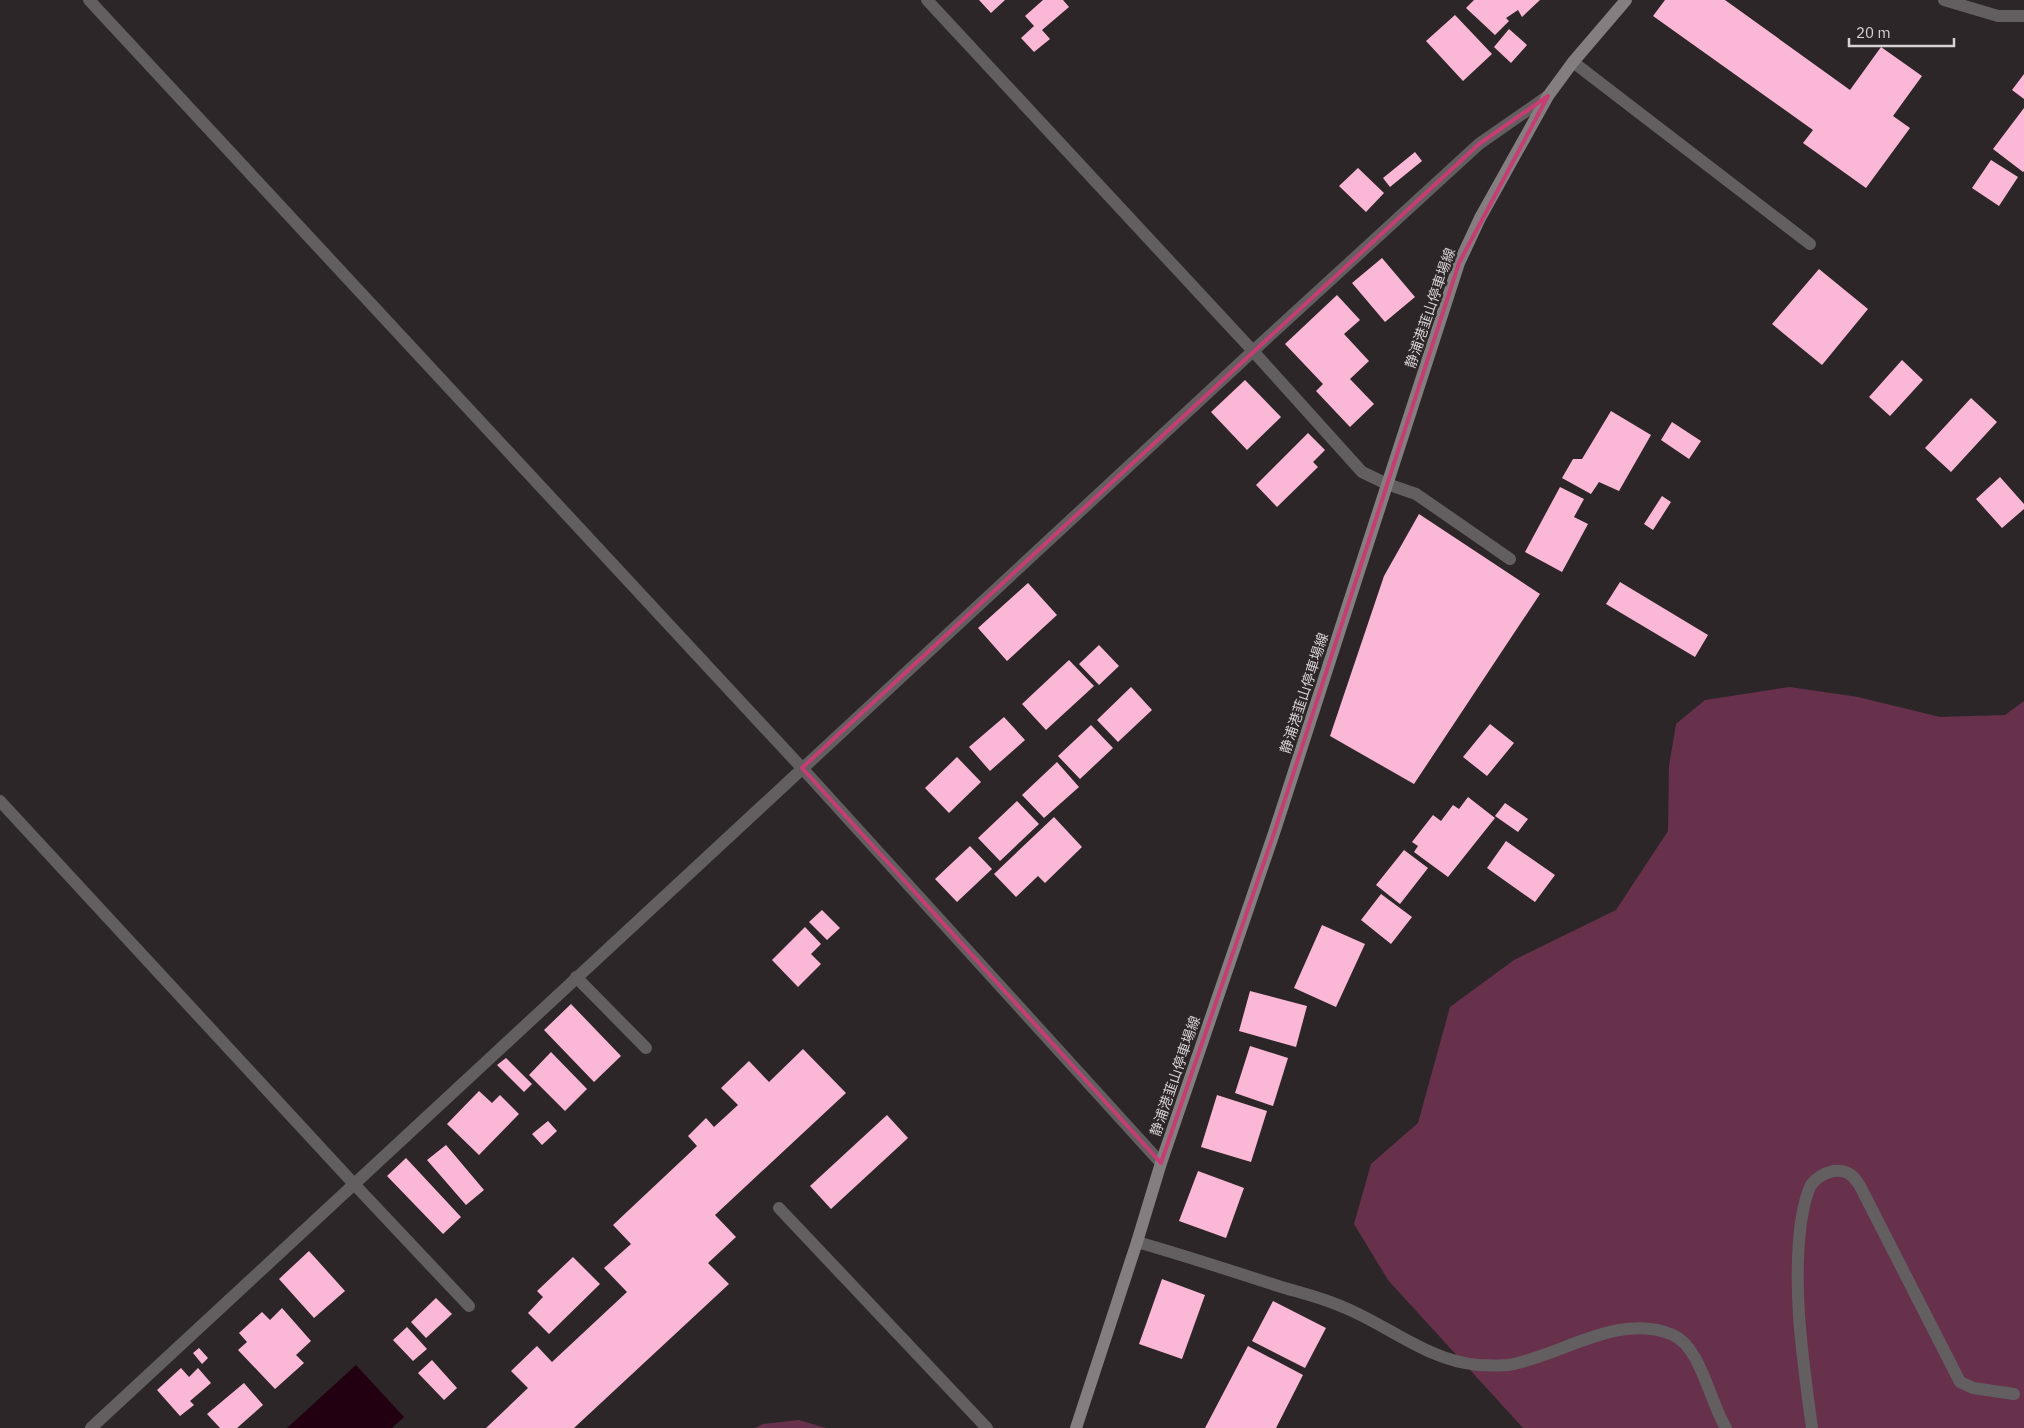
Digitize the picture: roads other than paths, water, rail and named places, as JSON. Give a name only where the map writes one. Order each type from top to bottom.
[{"type":"main road","name":"静浦港韮山停車場線","points":[[1076,1428],[1161,1163],[1274,833],[1459,263],[1480,218],[1548,96],[1573,62],[1626,0]]},
{"type":"street","points":[[89,0],[802,768],[1161,1163]]},
{"type":"street","points":[[927,0],[1253,351],[1362,472],[1387,484],[1416,494],[1510,559]]},
{"type":"street","points":[[1944,0],[1998,16],[2024,16]]},
{"type":"street","points":[[1573,62],[1810,244]]},
{"type":"street","points":[[91,1428],[576,977],[1479,144],[1548,96]]},
{"type":"street","points":[[0,801],[469,1306]]},
{"type":"street","points":[[576,977],[646,1048]]},
{"type":"street","points":[[1812,1428],[1804,1364],[1797,1265],[1803,1209],[1811,1185],[1822,1175],[1832,1171],[1842,1170],[1853,1174],[1960,1382],[1973,1388],[2014,1394]]},
{"type":"street","points":[[779,1208],[987,1428]]},
{"type":"street","points":[[1137,1242],[1343,1307],[1439,1355],[1476,1364],[1508,1365],[1599,1334],[1633,1328],[1674,1335],[1692,1354],[1703,1373],[1718,1415],[1726,1428]]}]
